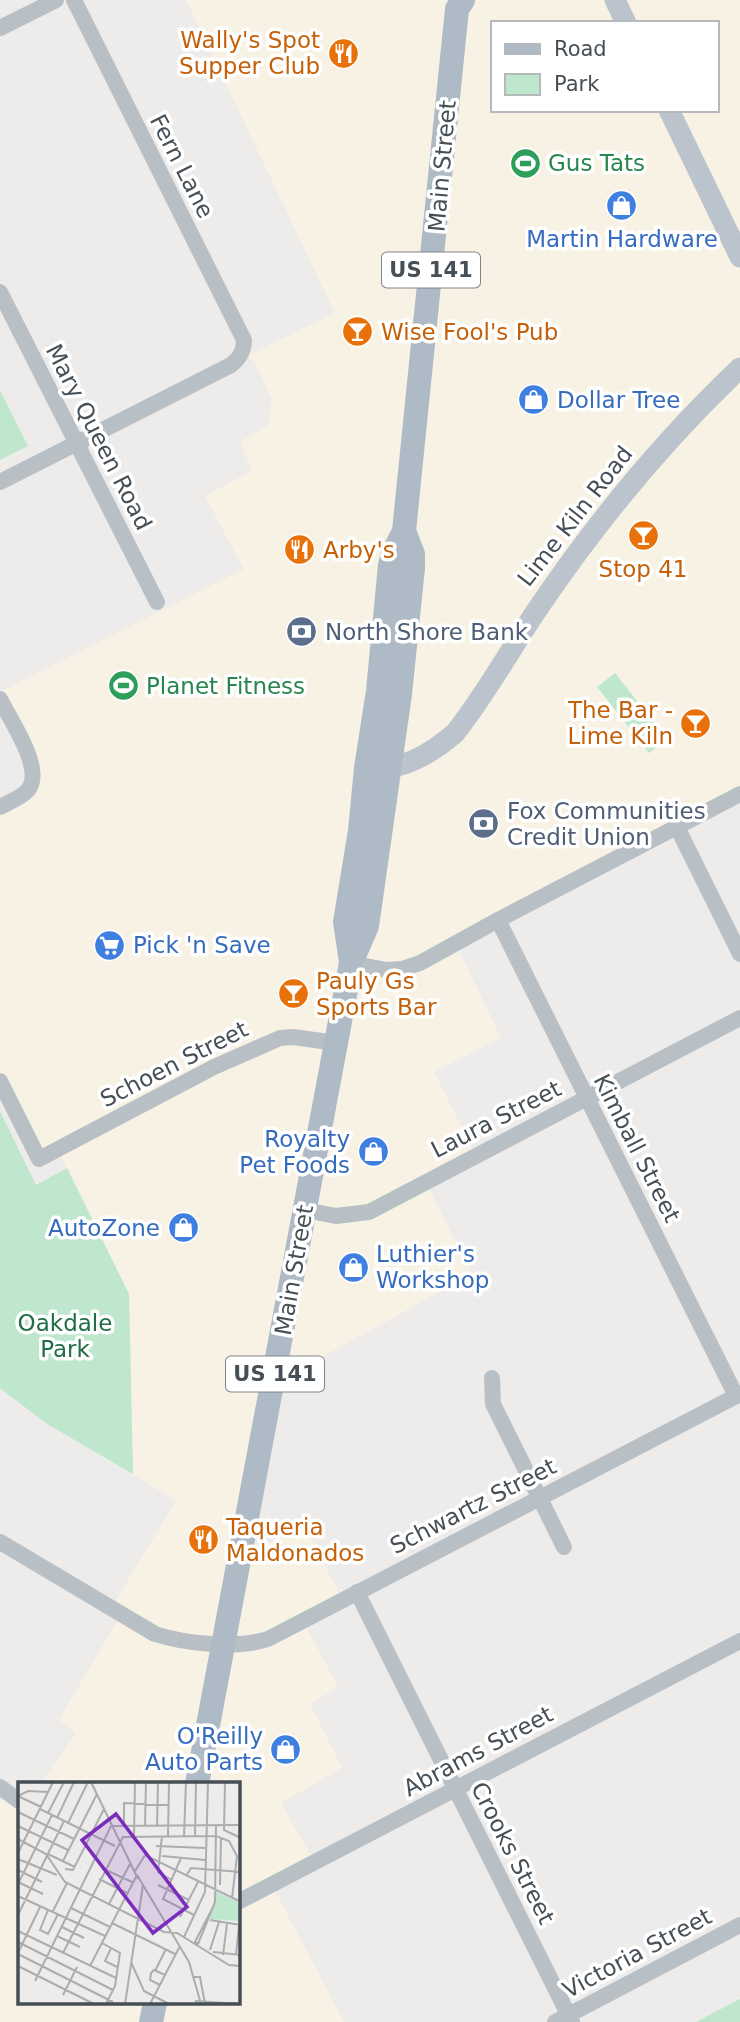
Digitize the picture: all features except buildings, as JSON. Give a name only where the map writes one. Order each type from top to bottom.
[{"type":"main road","points":[[614,0],[625,21]]},
{"type":"main road","name":"Main Street","points":[[197,1782],[351,963],[368,926],[378,769],[378,691],[390,565],[404,530],[457,3]]},
{"type":"main road","points":[[669,112],[740,257]]},
{"type":"main road","name":"Lime Kiln Road","points":[[378,769],[431,752],[455,733],[541,604],[601,521],[669,440],[740,368]]},
{"type":"main road","points":[[151,2022],[155,2004]]},
{"type":"street","points":[[0,28],[56,0]]},
{"type":"street","name":"Fern Lane","points":[[74,0],[244,340],[242,354],[231,365],[76,443]]},
{"type":"street","name":"Mary Queen Road","points":[[0,292],[157,602]]},
{"type":"street","points":[[0,482],[76,443]]},
{"type":"street","points":[[0,699],[32,762],[33,780],[25,793],[0,807]]},
{"type":"street","points":[[351,963],[386,970],[402,969],[420,963],[740,794]]},
{"type":"street","points":[[677,827],[740,954]]},
{"type":"street","name":"Kimball Street","points":[[498,920],[738,1395]]},
{"type":"street","name":"Laura Street","points":[[305,1210],[336,1216],[369,1212],[740,1018]]},
{"type":"street","name":"Schoen Street","points":[[0,1080],[39,1159],[215,1067],[280,1038],[293,1037],[336,1043]]},
{"type":"street","points":[[492,1378],[493,1404],[564,1547]]},
{"type":"street","name":"Schwartz Street","points":[[0,1542],[155,1634],[167,1638],[244,1644],[268,1639],[738,1395]]},
{"type":"street","name":"Crooks Street","points":[[357,1592],[565,2020]]},
{"type":"street","name":"Abrams Street","points":[[240,1901],[740,1641]]},
{"type":"street","name":"Victoria Street","points":[[565,2020],[740,1925]]},
{"type":"shaded area","points":[[186,0],[740,0],[740,794],[456,944],[501,1038],[434,1072],[476,1155],[425,1181],[472,1274],[293,1373],[276,1370],[242,1555],[306,1527],[342,1600],[303,1621],[338,1687],[310,1704],[342,1768],[281,1803],[315,1863],[272,1885],[344,2022],[0,2022],[0,1803],[8,1793],[18,1800],[18,2004],[240,2004],[240,1782],[42,1782],[76,1733],[59,1720],[121,1614],[111,1608],[176,1501],[133,1474],[129,1294],[58,1150],[39,1159],[0,1081],[0,807],[31,785],[0,692],[244,569],[205,496],[252,471],[240,442],[268,425],[272,399],[254,361],[242,354],[255,352],[335,313]]},
{"type":"green space","points":[[0,390],[28,446],[0,460]]},
{"type":"green space","points":[[615,673],[667,739],[649,753],[597,687]]},
{"type":"green space","name":"Oakdale Park","points":[[0,1111],[36,1185],[67,1168],[129,1294],[133,1474],[47,1424],[0,1388]]},
{"type":"green space","points":[[740,1999],[740,2022],[696,2022]]},
{"type":"place","name":"Wally's Spot Supper Club","points":[[343,53]]},
{"type":"place","name":"Gus Tats","points":[[525,163]]},
{"type":"place","name":"Martin Hardware","points":[[622,205]]},
{"type":"place","name":"Wise Fool's Pub","points":[[358,332]]},
{"type":"place","name":"Dollar Tree","points":[[534,400]]},
{"type":"place","name":"Stop 41","points":[[643,535]]},
{"type":"place","name":"Arby's","points":[[300,550]]},
{"type":"place","name":"North Shore Bank","points":[[302,632]]},
{"type":"place","name":"Planet Fitness","points":[[123,686]]},
{"type":"place","name":"The Bar - Lime Kiln","points":[[696,723]]},
{"type":"place","name":"Fox Communities Credit Union","points":[[484,824]]},
{"type":"place","name":"Pick 'n Save","points":[[110,945]]},
{"type":"place","name":"Pauly Gs Sports Bar","points":[[293,994]]},
{"type":"place","name":"Royalty Pet Foods","points":[[373,1152]]},
{"type":"place","name":"AutoZone","points":[[183,1228]]},
{"type":"place","name":"Luthier's Workshop","points":[[353,1267]]},
{"type":"place","name":"Taqueria Maldonados","points":[[203,1540]]},
{"type":"place","name":"O'Reilly Auto Parts","points":[[286,1749]]}]
